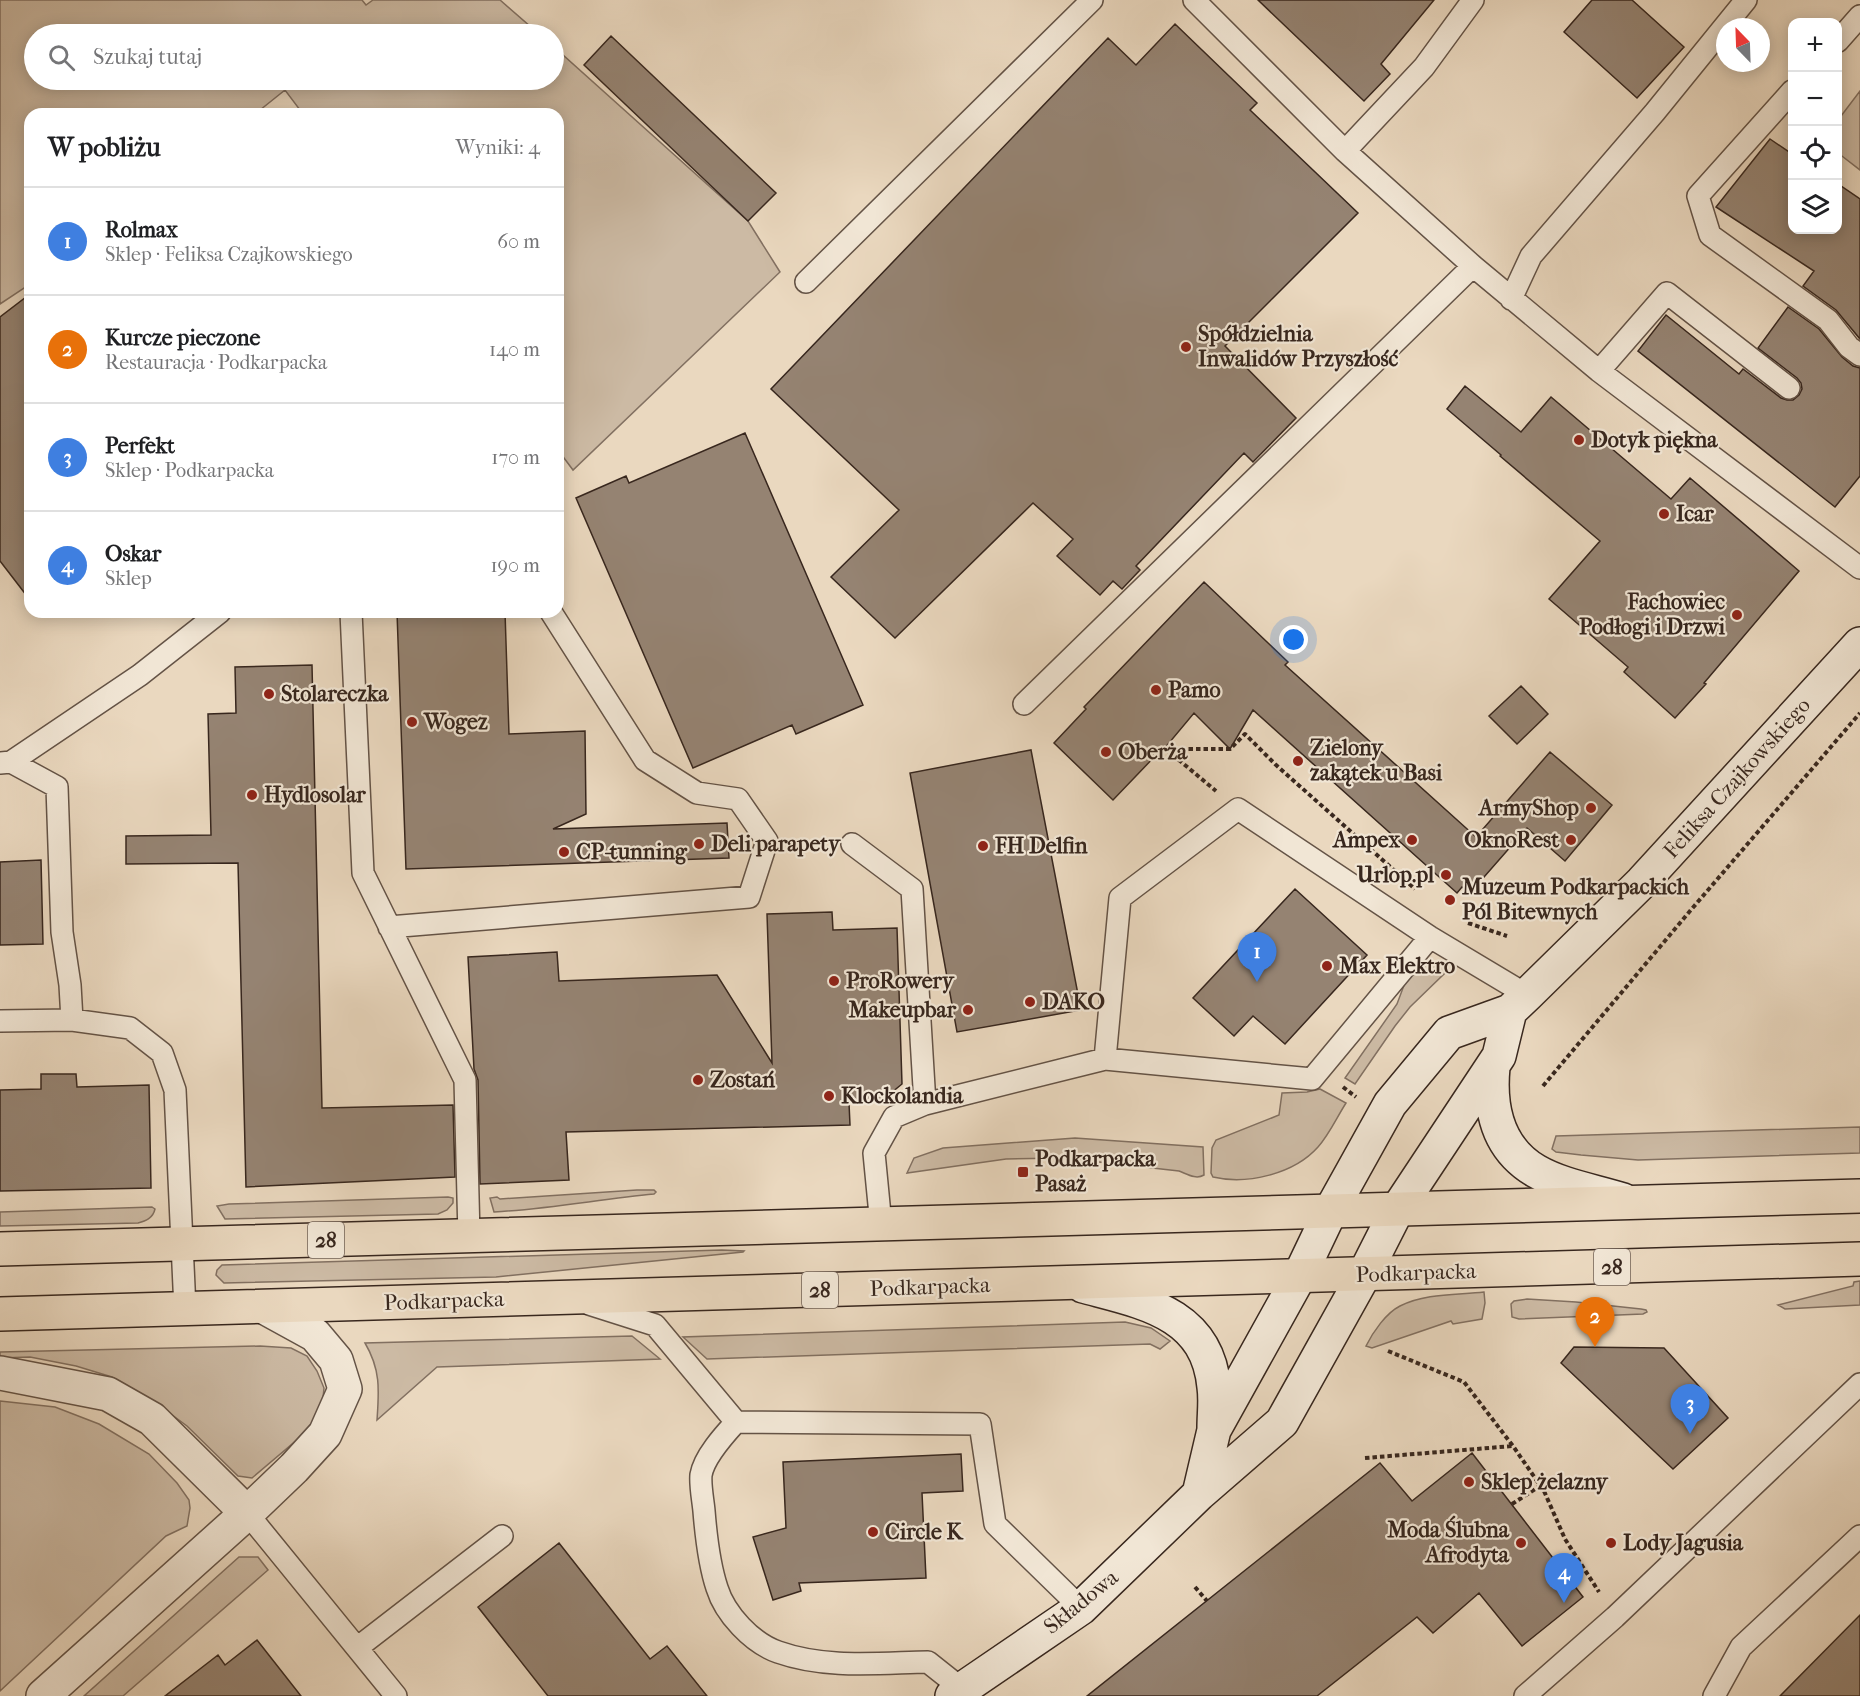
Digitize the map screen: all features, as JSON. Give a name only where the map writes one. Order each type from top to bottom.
[{"type":"main road","name":"28","points":[[0,1249],[1860,1196]]},
{"type":"main road","name":"Podkarpacka","points":[[0,1314],[1860,1260]]},
{"type":"street","name":"Feliksa Czajkowskiego","points":[[1299,1277],[1331,1210],[1390,1104],[1449,1033],[1518,1003],[1642,882],[1860,644]]},
{"type":"street","points":[[1397,1210],[1493,1067],[1518,1003]]},
{"type":"street","points":[[1493,1067],[1491,1089],[1494,1115],[1504,1140],[1518,1157],[1535,1170],[1554,1179],[1631,1202]]},
{"type":"street","name":"Składowa","points":[[957,1692],[1080,1608],[1199,1494],[1282,1422],[1364,1275],[1397,1210]]},
{"type":"street","points":[[1214,1430],[1299,1277]]},
{"type":"street","points":[[1072,1283],[1148,1304],[1166,1312],[1190,1331],[1204,1352],[1211,1371],[1215,1399],[1214,1430],[1199,1494]]},
{"type":"street","points":[[43,1696],[248,1513],[325,1434],[345,1389],[336,1360],[315,1335],[264,1307]]},
{"type":"street","points":[[0,1373],[108,1394],[117,1399],[152,1419],[248,1513]]},
{"type":"lane","points":[[806,282],[1092,0]]},
{"type":"lane","points":[[1194,0],[1345,151],[1511,299],[1599,371],[1860,568]]},
{"type":"lane","points":[[1345,151],[1424,67],[1473,0]]},
{"type":"lane","points":[[1511,299],[1532,256],[1655,112],[1746,0]]},
{"type":"lane","points":[[1842,36],[1860,16]]},
{"type":"lane","points":[[1788,95],[1698,196],[1710,235],[1828,320],[1849,347],[1860,355]]},
{"type":"lane","points":[[1024,704],[1473,266]]},
{"type":"lane","points":[[1599,371],[1667,293],[1789,388]]},
{"type":"lane","points":[[5,762],[140,675],[212,618]]},
{"type":"lane","points":[[351,618],[363,873],[465,1080],[469,1236]]},
{"type":"lane","points":[[389,927],[749,897],[767,841],[738,798],[697,793],[645,760],[555,618]]},
{"type":"lane","points":[[5,762],[57,787],[62,932],[70,985],[72,1020]]},
{"type":"lane","points":[[1104,1059],[1120,898],[1238,809],[1430,937],[1518,1003]]},
{"type":"lane","points":[[852,844],[912,889],[925,1104]]},
{"type":"lane","points":[[881,1225],[873,1154],[894,1117],[925,1104],[1104,1059],[1312,1079],[1430,937]]},
{"type":"lane","points":[[0,1021],[72,1020],[130,1028],[162,1053],[175,1090],[185,1309]]},
{"type":"lane","points":[[569,1297],[655,1325],[736,1422]]},
{"type":"lane","points":[[1525,1696],[1615,1617],[1860,1384]]},
{"type":"lane","points":[[957,1692],[928,1662],[851,1665],[812,1661],[776,1652],[756,1641],[740,1625],[727,1609],[717,1589],[705,1532],[701,1474],[715,1446],[736,1422],[980,1424],[995,1524],[1080,1608]]},
{"type":"lane","points":[[248,1513],[396,1696]]},
{"type":"lane","points":[[357,1648],[502,1536]]},
{"type":"lane","points":[[1713,1696],[1741,1647],[1860,1536]]},
{"type":"path","points":[[1543,1086],[1860,713]]},
{"type":"path","points":[[1238,809],[1166,749],[1230,749],[1245,734],[1275,764],[1421,895]]},
{"type":"path","points":[[1464,922],[1507,936]]},
{"type":"path","points":[[1388,1351],[1464,1382],[1513,1446],[1540,1486],[1565,1539],[1615,1617]]},
{"type":"path","points":[[1365,1458],[1513,1446]]},
{"type":"path","points":[[1512,1504],[1540,1486]]},
{"type":"path","points":[[1195,1587],[1206,1601]]},
{"type":"shaded area","points":[[0,0],[362,0],[366,5],[373,0],[500,0],[528,24],[24,24],[24,90],[285,90],[262,108],[24,108],[24,288],[0,304]]},
{"type":"shaded area","points":[[564,56],[748,221],[780,272],[573,470],[564,458],[564,108],[298,108],[285,90],[564,90]]},
{"type":"shaded area","points":[[1860,91],[1860,170],[1842,156],[1842,115]]},
{"type":"shaded area","points":[[1429,960],[1441,964],[1447,969],[1446,972],[1410,1007],[1355,1084],[1345,1078],[1397,1004],[1406,980],[1417,966]]},
{"type":"shaded area","points":[[1320,1089],[1346,1103],[1326,1137],[1308,1156],[1296,1164],[1269,1175],[1240,1179],[1213,1177],[1211,1173],[1212,1148],[1216,1140],[1279,1115],[1282,1093]]},
{"type":"shaded area","points":[[1860,1127],[1860,1153],[1638,1160],[1556,1152],[1552,1149],[1556,1136]]},
{"type":"shaded area","points":[[1075,1138],[1203,1147],[1204,1175],[1195,1177],[1179,1171],[1063,1158],[1006,1159],[907,1173],[914,1158],[943,1148]]},
{"type":"shaded area","points":[[637,1190],[656,1192],[494,1212],[490,1198],[500,1199]]},
{"type":"shaded area","points":[[453,1198],[453,1203],[447,1210],[438,1214],[225,1219],[217,1206],[229,1204]]},
{"type":"shaded area","points":[[152,1207],[155,1209],[151,1217],[138,1223],[0,1226],[0,1212]]},
{"type":"shaded area","points":[[744,1251],[496,1277],[224,1283],[216,1275],[222,1265]]},
{"type":"shaded area","points":[[1860,1281],[1860,1305],[1785,1309],[1778,1305],[1853,1286],[1854,1282]]},
{"type":"shaded area","points":[[1484,1292],[1485,1303],[1482,1319],[1453,1324],[1451,1321],[1372,1348],[1366,1346],[1380,1323],[1400,1306],[1441,1295]]},
{"type":"shaded area","points":[[1527,1299],[1641,1309],[1647,1312],[1519,1319],[1512,1317],[1511,1304],[1514,1301]]},
{"type":"shaded area","points":[[1125,1322],[1151,1328],[1170,1341],[1160,1349],[1150,1344],[707,1359],[683,1337]]},
{"type":"shaded area","points":[[632,1336],[660,1359],[437,1367],[377,1420],[376,1372],[365,1343]]},
{"type":"shaded area","points":[[260,1346],[291,1348],[307,1356],[324,1388],[322,1408],[311,1428],[252,1478],[238,1476],[187,1426],[150,1399],[112,1377],[76,1366],[30,1357],[0,1358],[0,1352]]},
{"type":"shaded area","points":[[0,1401],[55,1407],[99,1424],[149,1454],[177,1483],[189,1500],[190,1508],[187,1526],[166,1536],[0,1691]]},
{"type":"shaded area","points":[[239,1557],[258,1557],[268,1570],[123,1696],[84,1696]]},
{"type":"building","points":[[1258,0],[1434,0],[1381,64],[1390,74],[1364,101]]},
{"type":"building","points":[[1592,0],[1632,0],[1684,47],[1637,98],[1564,32]]},
{"type":"building","points":[[1175,24],[1257,103],[1250,110],[1358,213],[1225,346],[1296,418],[1253,462],[1244,453],[1136,566],[1140,570],[1122,589],[1113,581],[1100,595],[1057,556],[1073,539],[1033,503],[895,638],[831,577],[899,510],[771,389],[1108,38],[1136,65]]},
{"type":"building","points":[[611,36],[776,193],[748,221],[584,65]]},
{"type":"building","points":[[1770,139],[1788,151],[1788,234],[1842,234],[1842,187],[1860,199],[1860,339],[1836,310],[1803,286],[1814,271],[1716,207]]},
{"type":"building","points":[[24,299],[24,592],[0,561],[0,317]]},
{"type":"building","points":[[1788,307],[1819,329],[1842,357],[1853,366],[1860,368],[1860,476],[1835,507],[1638,351],[1666,315],[1739,374],[1743,369],[1781,398],[1793,400],[1802,389],[1801,383],[1758,348]]},
{"type":"building","points":[[1465,386],[1521,432],[1551,397],[1671,499],[1690,478],[1799,571],[1675,718],[1624,672],[1628,667],[1549,599],[1600,541],[1447,409]]},
{"type":"building","points":[[745,433],[863,705],[796,734],[792,725],[693,768],[576,498],[626,476],[629,483]]},
{"type":"building","points":[[1204,582],[1288,662],[1285,665],[1476,837],[1550,752],[1612,805],[1565,861],[1527,828],[1470,893],[1462,887],[1457,893],[1253,710],[1230,749],[1194,713],[1159,755],[1158,753],[1113,800],[1054,743],[1086,709],[1084,707]]},
{"type":"building","points":[[397,618],[505,618],[509,734],[585,731],[586,814],[553,829],[727,823],[729,858],[406,869]]},
{"type":"building","points":[[312,665],[322,1108],[453,1105],[455,1177],[246,1187],[238,863],[126,864],[126,836],[211,835],[208,714],[236,713],[235,667]]},
{"type":"building","points":[[1521,686],[1548,714],[1517,744],[1489,716]]},
{"type":"building","points":[[1031,750],[1081,1010],[957,1032],[910,773]]},
{"type":"building","points":[[41,860],[43,944],[0,945],[0,862]]},
{"type":"building","points":[[1295,889],[1367,955],[1285,1044],[1253,1016],[1234,1036],[1193,998]]},
{"type":"building","points":[[832,912],[833,930],[897,928],[902,1084],[880,1102],[849,1103],[850,1125],[566,1132],[569,1180],[480,1184],[478,1080],[474,1069],[468,957],[557,952],[559,981],[717,975],[772,1063],[767,914]]},
{"type":"building","points":[[41,1074],[76,1074],[77,1087],[149,1085],[151,1188],[0,1191],[0,1090],[41,1089]]},
{"type":"building","points":[[1574,1347],[1664,1348],[1728,1418],[1673,1469],[1561,1363]]},
{"type":"building","points":[[1472,1453],[1583,1597],[1522,1646],[1479,1593],[1433,1633],[1417,1617],[1317,1696],[1087,1696],[1380,1463],[1412,1501]]},
{"type":"building","points":[[961,1454],[963,1491],[922,1493],[926,1578],[799,1583],[801,1591],[773,1600],[753,1537],[786,1528],[783,1462]]},
{"type":"building","points":[[559,1543],[650,1659],[667,1646],[707,1696],[548,1696],[478,1607]]},
{"type":"building","points":[[1860,1615],[1860,1696],[1780,1696]]},
{"type":"building","points":[[257,1640],[301,1696],[165,1696],[218,1655],[225,1665]]},
{"type":"place","name":"Spółdzielnia Inwalidów Przyszłość","points":[[1186,347]]},
{"type":"place","name":"Dotyk piękna","points":[[1579,440]]},
{"type":"place","name":"Icar","points":[[1664,514]]},
{"type":"place","name":"Fachowiec Podłogi i Drzwi","points":[[1737,615]]},
{"type":"place","name":"Pamo","points":[[1156,690]]},
{"type":"place","name":"Stolareczka","points":[[269,694]]},
{"type":"place","name":"Wogez","points":[[412,722]]},
{"type":"place","name":"Oberża","points":[[1106,752]]},
{"type":"place","name":"Zielony zakątek u Basi","points":[[1298,761]]},
{"type":"place","name":"Hydlosolar","points":[[252,795]]},
{"type":"place","name":"ArmyShop","points":[[1591,808]]},
{"type":"place","name":"Ampex","points":[[1412,840]]},
{"type":"place","name":"OknoRest","points":[[1571,840]]},
{"type":"place","name":"Deli parapety","points":[[699,844]]},
{"type":"place","name":"FH Delfin","points":[[983,846]]},
{"type":"place","name":"CP-tunning","points":[[564,852]]},
{"type":"place","name":"Urlop.pl","points":[[1446,875]]},
{"type":"place","name":"Muzeum Podkarpackich Pól Bitewnych","points":[[1450,900]]},
{"type":"place","name":"Max Elektro","points":[[1327,966]]},
{"type":"place","name":"ProRowery","points":[[834,981]]},
{"type":"place","name":"Rolmax","points":[[1257,982]]},
{"type":"place","name":"DAKO","points":[[1030,1002]]},
{"type":"place","name":"Makeupbar","points":[[968,1010]]},
{"type":"place","name":"Zostań","points":[[698,1080]]},
{"type":"place","name":"Klockolandia","points":[[829,1096]]},
{"type":"place","name":"Podkarpacka Pasaż","points":[[1023,1172]]},
{"type":"place","name":"Kurcze pieczone","points":[[1595,1347]]},
{"type":"place","name":"Perfekt","points":[[1690,1434]]},
{"type":"place","name":"Sklep żelazny","points":[[1469,1482]]},
{"type":"place","name":"Circle K","points":[[873,1532]]},
{"type":"place","name":"Moda Ślubna Afrodyta","points":[[1521,1543]]},
{"type":"place","name":"Lody Jagusia","points":[[1611,1543]]},
{"type":"place","name":"Oskar","points":[[1564,1603]]}]
